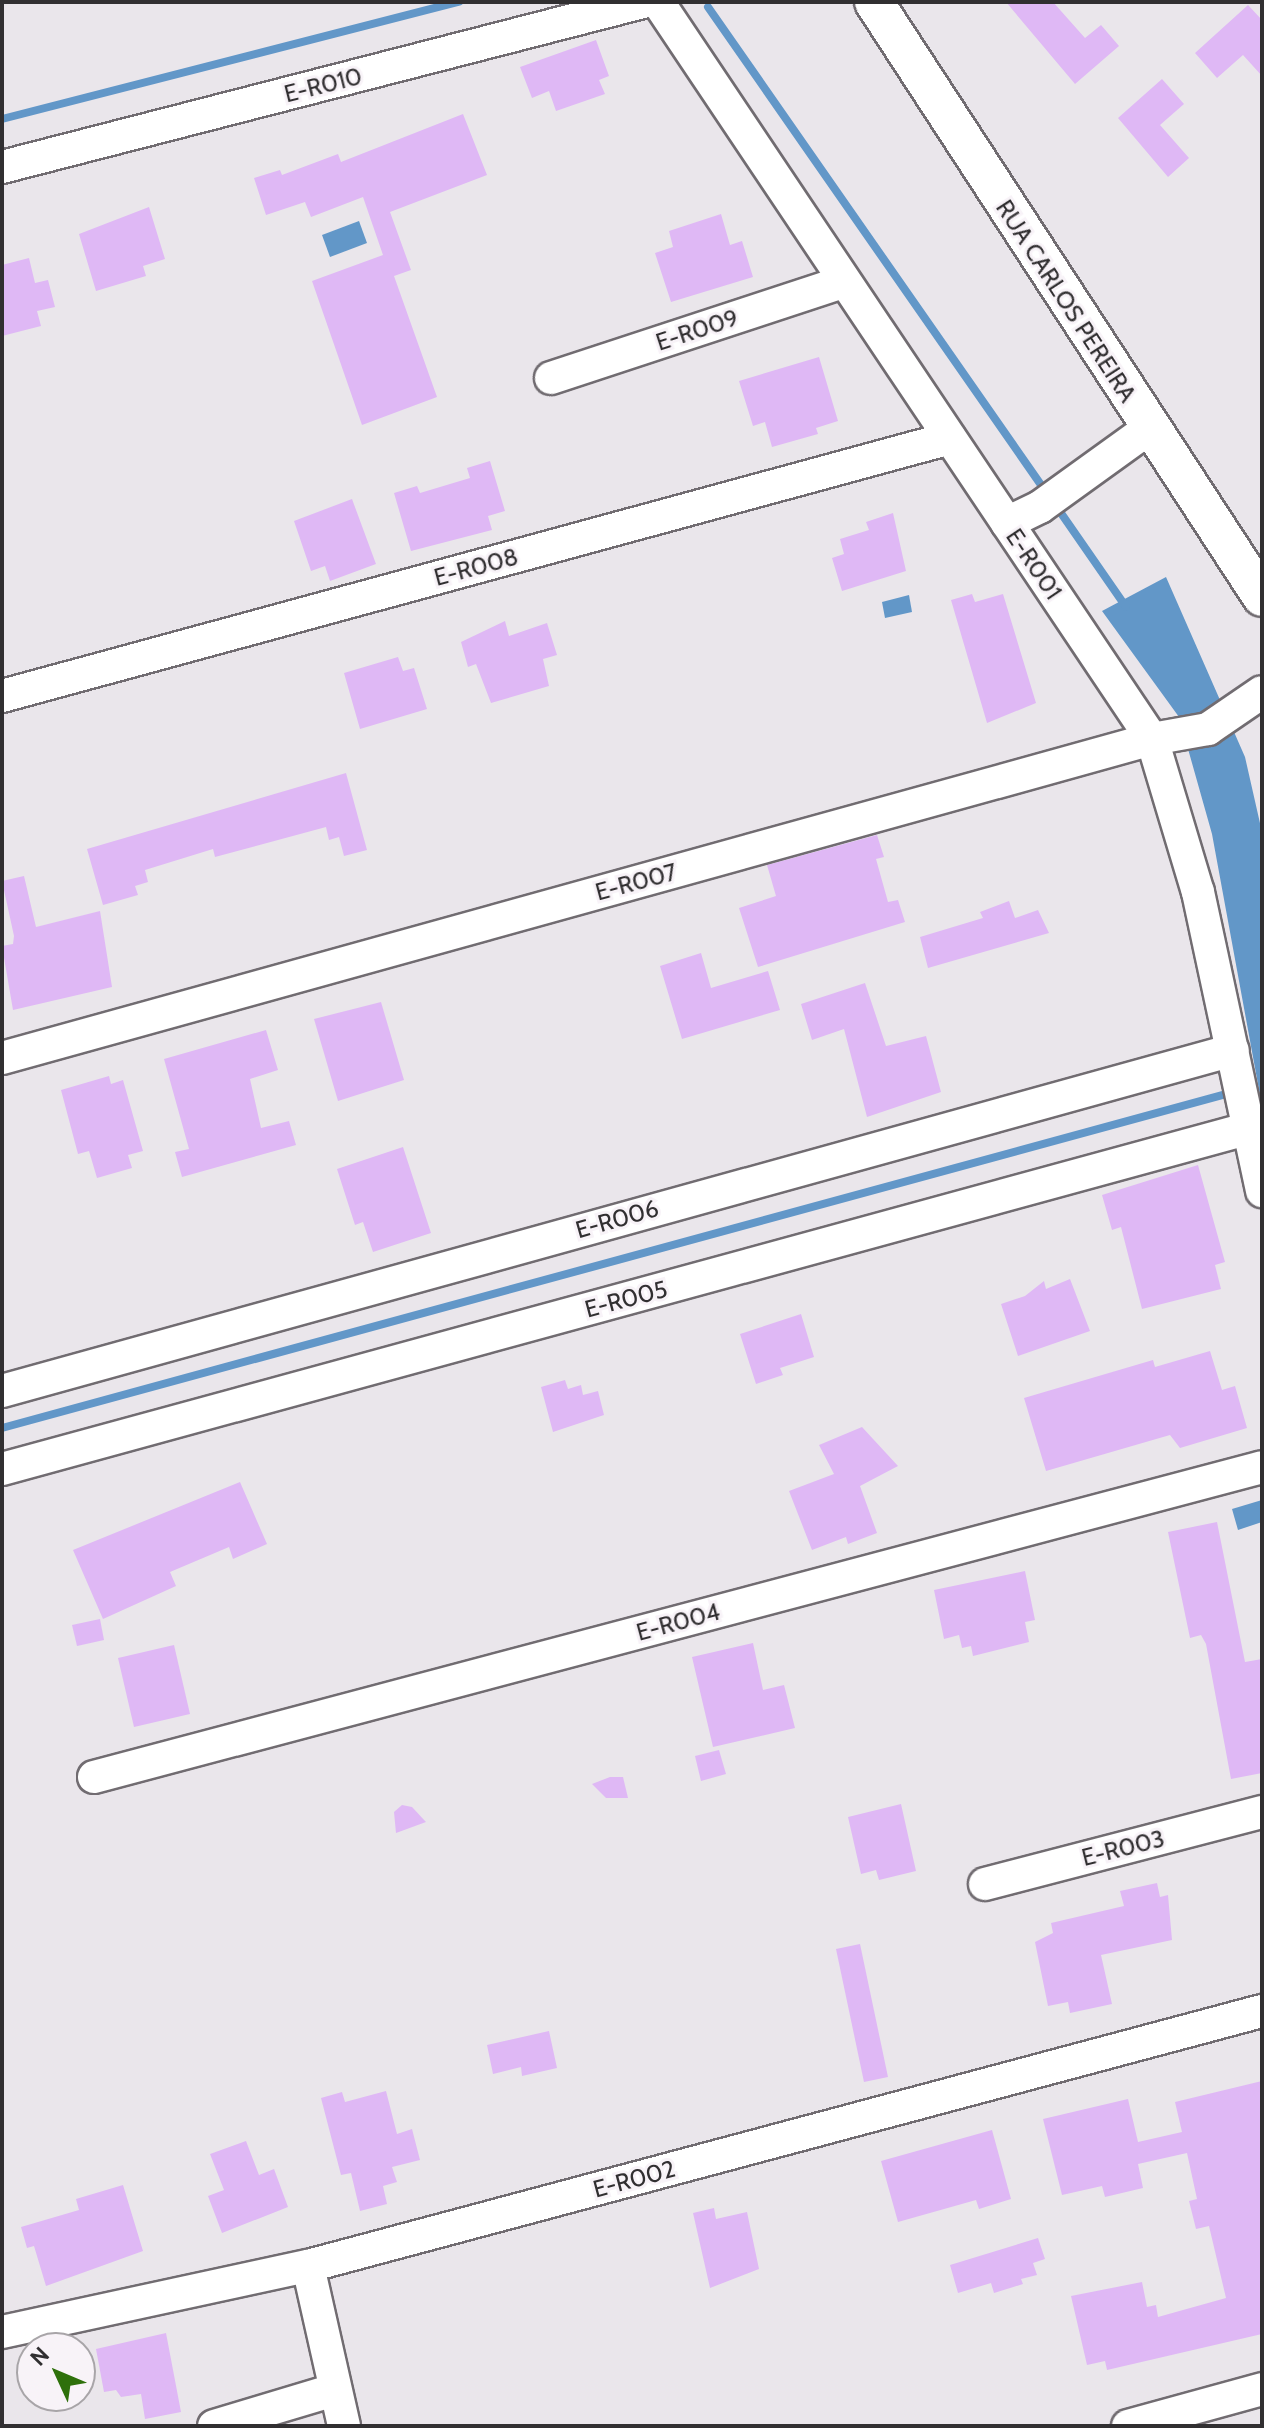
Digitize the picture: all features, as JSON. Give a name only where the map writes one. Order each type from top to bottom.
[{"type":"street","name":"E-R010","points":[[2,167],[643,2]]},
{"type":"street","name":"E-R001","points":[[658,2],[1152,739],[1198,892],[1262,1191]]},
{"type":"street","name":"RUA CARLOS PEREIRA","points":[[874,2],[1148,429],[1262,597]]},
{"type":"street","name":"E-R009","points":[[551,378],[843,282]]},
{"type":"street","points":[[1007,523],[1040,507],[1148,429]]},
{"type":"street","name":"E-R008","points":[[2,696],[950,438]]},
{"type":"street","name":"E-R007","points":[[2,1058],[1152,739],[1208,729],[1262,692]]},
{"type":"street","name":"E-R006","points":[[2,1391],[1233,1050]]},
{"type":"street","name":"E-R005","points":[[2,1469],[1250,1128]]},
{"type":"street","name":"E-R004","points":[[94,1777],[1262,1467]]},
{"type":"street","name":"E-R003","points":[[985,1884],[1262,1812]]},
{"type":"street","name":"E-R002","points":[[2,2332],[308,2266],[1262,2011]]},
{"type":"street","points":[[308,2266],[344,2426]]},
{"type":"street","points":[[1128,2426],[1262,2389]]},
{"type":"street","points":[[214,2426],[334,2390]]},
{"type":"water","points":[[359,221],[367,243],[330,257],[322,235]]},
{"type":"water","points":[[1166,577],[1245,757],[1262,832],[1262,1106],[1212,834],[1179,717],[1102,611]]},
{"type":"water","points":[[909,595],[912,612],[885,618],[882,602]]},
{"type":"water","points":[[1262,1500],[1262,1522],[1238,1530],[1232,1509]]},
{"type":"building","points":[[1006,2],[1053,2],[1085,38],[1101,25],[1119,46],[1075,84]]},
{"type":"building","points":[[1248,5],[1262,20],[1262,76],[1243,55],[1217,78],[1195,53]]},
{"type":"building","points":[[596,40],[609,76],[599,80],[605,94],[556,111],[549,91],[532,98],[520,67]]},
{"type":"building","points":[[1162,79],[1184,104],[1160,125],[1189,158],[1168,177],[1118,118]]},
{"type":"building","points":[[463,114],[487,175],[390,212],[411,270],[394,276],[437,397],[362,425],[312,281],[383,255],[363,197],[311,217],[305,202],[266,215],[254,178],[280,170],[282,175],[338,154],[341,162]]},
{"type":"building","points":[[149,207],[165,259],[143,266],[146,276],[96,291],[79,234]]},
{"type":"building","points":[[721,214],[730,245],[742,241],[753,277],[671,302],[655,253],[673,247],[669,231]]},
{"type":"building","points":[[29,258],[35,283],[48,280],[55,307],[37,311],[41,326],[2,336],[2,265]]},
{"type":"building","points":[[819,357],[838,421],[816,428],[818,434],[772,447],[765,422],[753,426],[739,381]]},
{"type":"building","points":[[490,461],[505,511],[488,516],[492,530],[411,551],[394,493],[417,486],[420,493],[470,478],[467,468]]},
{"type":"building","points":[[352,499],[376,564],[330,581],[325,566],[311,571],[294,521]]},
{"type":"building","points":[[893,513],[906,571],[842,591],[832,558],[844,554],[840,539],[869,530],[866,522]]},
{"type":"building","points":[[972,594],[975,602],[1003,594],[1036,703],[987,723],[951,600]]},
{"type":"building","points":[[505,621],[509,636],[547,623],[557,655],[543,659],[549,686],[491,703],[476,664],[468,667],[461,642]]},
{"type":"building","points":[[398,657],[403,671],[414,668],[427,709],[360,729],[344,673]]},
{"type":"building","points":[[346,773],[367,850],[344,856],[339,837],[329,840],[326,827],[215,857],[213,849],[145,870],[148,882],[135,886],[138,895],[103,905],[87,849]]},
{"type":"building","points":[[877,835],[884,857],[876,859],[888,902],[898,900],[905,922],[758,967],[739,908],[776,896],[767,865]]},
{"type":"building","points":[[24,876],[36,927],[100,911],[112,987],[13,1010],[2,946],[13,944],[14,936],[2,881]]},
{"type":"building","points":[[1009,901],[1015,918],[1038,910],[1049,933],[928,968],[920,937],[983,918],[980,912]]},
{"type":"building","points":[[701,953],[711,988],[768,971],[780,1010],[682,1039],[660,966]]},
{"type":"building","points":[[865,983],[886,1046],[926,1036],[941,1092],[867,1117],[844,1029],[812,1040],[801,1004]]},
{"type":"building","points":[[381,1002],[404,1080],[338,1101],[314,1019]]},
{"type":"building","points":[[266,1030],[278,1070],[250,1079],[261,1128],[289,1121],[296,1145],[182,1177],[175,1152],[189,1149],[164,1059]]},
{"type":"building","points":[[109,1076],[111,1084],[123,1080],[143,1151],[128,1155],[132,1168],[97,1178],[89,1151],[78,1154],[61,1090]]},
{"type":"building","points":[[403,1147],[431,1233],[373,1252],[363,1222],[355,1225],[337,1169]]},
{"type":"building","points":[[1198,1165],[1225,1262],[1215,1265],[1221,1289],[1142,1309],[1121,1227],[1112,1230],[1102,1195]]},
{"type":"building","points":[[1070,1279],[1090,1331],[1018,1356],[1001,1304],[1025,1296],[1044,1281],[1046,1289]]},
{"type":"building","points":[[801,1314],[814,1357],[780,1368],[783,1375],[756,1384],[740,1334]]},
{"type":"building","points":[[1210,1351],[1222,1390],[1235,1386],[1247,1428],[1180,1448],[1170,1435],[1046,1471],[1024,1398],[1153,1360],[1155,1367]]},
{"type":"building","points":[[565,1380],[568,1389],[581,1385],[583,1395],[598,1391],[604,1415],[553,1432],[541,1387]]},
{"type":"building","points":[[862,1427],[898,1466],[860,1486],[877,1533],[848,1544],[846,1537],[812,1550],[789,1491],[834,1474],[819,1445]]},
{"type":"building","points":[[240,1482],[267,1544],[233,1559],[229,1547],[170,1572],[176,1586],[103,1619],[73,1550]]},
{"type":"building","points":[[1217,1522],[1245,1662],[1262,1659],[1262,1773],[1231,1779],[1206,1644],[1201,1635],[1190,1638],[1168,1532]]},
{"type":"building","points":[[1025,1571],[1035,1620],[1025,1622],[1029,1642],[973,1656],[971,1646],[962,1648],[959,1635],[944,1639],[934,1590]]},
{"type":"building","points":[[100,1619],[104,1640],[77,1646],[72,1625]]},
{"type":"building","points":[[753,1643],[763,1690],[784,1685],[795,1728],[713,1747],[692,1657]]},
{"type":"building","points":[[174,1645],[190,1714],[134,1727],[118,1658]]},
{"type":"building","points":[[719,1750],[726,1774],[701,1781],[695,1756]]},
{"type":"building","points":[[610,1777],[623,1777],[628,1798],[606,1798],[592,1784]]},
{"type":"building","points":[[901,1804],[916,1871],[879,1880],[876,1870],[861,1874],[848,1817]]},
{"type":"building","points":[[402,1805],[412,1807],[426,1822],[396,1833],[394,1812]]},
{"type":"building","points":[[1157,1883],[1160,1897],[1168,1895],[1172,1940],[1101,1955],[1112,2004],[1070,2013],[1068,2002],[1048,2006],[1035,1942],[1053,1933],[1051,1923],[1124,1906],[1120,1891]]},
{"type":"building","points":[[860,1944],[888,2077],[864,2082],[836,1949]]},
{"type":"building","points":[[549,2031],[557,2068],[522,2076],[521,2067],[493,2074],[487,2045]]},
{"type":"building","points":[[1262,2081],[1262,2334],[1107,2370],[1105,2361],[1087,2365],[1071,2296],[1142,2282],[1147,2307],[1156,2305],[1158,2317],[1226,2298],[1209,2226],[1196,2229],[1189,2201],[1197,2199],[1187,2153],[1138,2164],[1143,2188],[1105,2197],[1102,2186],[1062,2195],[1043,2119],[1128,2099],[1138,2142],[1182,2132],[1175,2102]]},
{"type":"building","points":[[386,2091],[397,2134],[412,2129],[420,2160],[392,2167],[397,2182],[383,2186],[387,2204],[360,2211],[351,2173],[341,2175],[321,2098],[342,2092],[345,2102]]},
{"type":"building","points":[[992,2130],[1011,2199],[979,2209],[976,2200],[898,2222],[881,2161]]},
{"type":"building","points":[[246,2141],[259,2175],[274,2169],[288,2207],[222,2233],[208,2196],[224,2190],[210,2154]]},
{"type":"building","points":[[123,2185],[143,2251],[46,2286],[34,2246],[27,2248],[21,2227],[79,2210],[76,2199]]},
{"type":"building","points":[[714,2208],[716,2219],[747,2212],[759,2269],[710,2288],[693,2213]]},
{"type":"building","points":[[1038,2238],[1045,2259],[1033,2263],[1037,2275],[1021,2279],[1023,2284],[994,2293],[991,2283],[958,2293],[950,2265]]},
{"type":"building","points":[[166,2333],[181,2412],[145,2419],[141,2394],[121,2397],[116,2390],[104,2392],[96,2349]]},
{"type":"waterway","points":[[2,119],[459,2]]},
{"type":"waterway","points":[[708,7],[1046,492]]},
{"type":"waterway","points":[[1054,503],[1126,607]]},
{"type":"waterway","points":[[2,1428],[1234,1092]]}]
